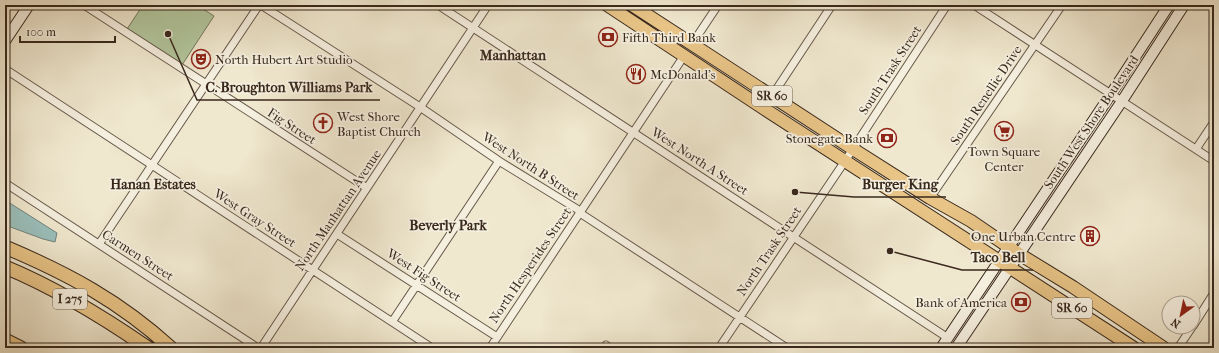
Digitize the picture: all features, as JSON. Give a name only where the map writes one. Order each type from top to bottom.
[{"type":"highway","points":[[5,247],[51,267],[95,290],[138,320],[171,348]]},
{"type":"highway","name":"I 275","points":[[5,267],[82,306],[148,348]]},
{"type":"highway","points":[[5,340],[21,348]]},
{"type":"main road","name":"SR 60","points":[[607,5],[1134,348]]},
{"type":"main road","name":"SR 60","points":[[632,5],[853,149],[930,198],[966,218],[1164,348]]},
{"type":"main road","points":[[644,30],[658,32],[686,48],[690,47],[692,44]]},
{"type":"main road","points":[[684,56],[691,50],[719,68],[740,75]]},
{"type":"street","points":[[5,41],[29,5]]},
{"type":"street","name":"Fig Street","points":[[84,5],[367,188]]},
{"type":"street","points":[[99,244],[260,5]]},
{"type":"street","name":"West North B Street","points":[[260,5],[420,107],[499,161],[580,212],[787,348]]},
{"type":"street","name":"West North A Street","points":[[438,5],[948,338]]},
{"type":"street","name":"North Manhattan Avenue","points":[[261,348],[488,5]]},
{"type":"street","points":[[692,44],[718,5]]},
{"type":"street","points":[[772,96],[832,5]]},
{"type":"street","name":"South Trask Street","points":[[853,149],[947,5]]},
{"type":"street","points":[[974,5],[1214,161]]},
{"type":"street","name":"South Renellie Drive","points":[[930,198],[1062,5]]},
{"type":"street","name":"South West Shore Boulevard","points":[[1014,250],[1111,94],[1169,5]]},
{"type":"street","name":"South West Shore Boulevard","points":[[1014,250],[1122,101],[1184,5]]},
{"type":"street","name":"North Hesperides Street","points":[[490,348],[684,56]]},
{"type":"street","name":"West Gray Street","points":[[5,68],[432,348]]},
{"type":"street","points":[[1196,149],[1214,122]]},
{"type":"street","name":"North Trask Street","points":[[719,348],[853,149]]},
{"type":"street","points":[[392,322],[499,161]]},
{"type":"street","name":"Carmen Street","points":[[5,184],[258,348]]},
{"type":"street","name":"West Fig Street","points":[[337,234],[417,284],[497,337]]},
{"type":"street","points":[[941,348],[999,261],[1014,250]]},
{"type":"street","points":[[956,348],[1010,268],[1014,250]]},
{"type":"street","points":[[1201,313],[1214,293]]},
{"type":"street","points":[[1178,348],[1187,335]]},
{"type":"green space","points":[[143,5],[201,5],[200,7],[214,16],[182,65],[127,29]]},
{"type":"water","points":[[5,200],[57,233],[55,242],[5,225]]},
{"type":"place","name":"C. Broughton Williams Park","points":[[168,34]]},
{"type":"place","name":"Fifth Third Bank","points":[[608,37]]},
{"type":"place","name":"North Hubert Art Studio","points":[[201,59]]},
{"type":"place","name":"McDonald's","points":[[636,74]]},
{"type":"place","name":"West Shore Baptist Church","points":[[323,123]]},
{"type":"place","name":"Town Square Center","points":[[1004,131]]},
{"type":"place","name":"Stonegate Bank","points":[[887,138]]},
{"type":"place","name":"Burger King","points":[[795,192]]},
{"type":"place","name":"One Urban Centre","points":[[1090,236]]},
{"type":"place","name":"Taco Bell","points":[[890,251]]},
{"type":"place","name":"Bank of America","points":[[1021,302]]},
{"type":"district","name":"Manhattan","points":[[513,55]]},
{"type":"district","name":"Hanan Estates","points":[[153,184]]},
{"type":"district","name":"Beverly Park","points":[[448,225]]}]
